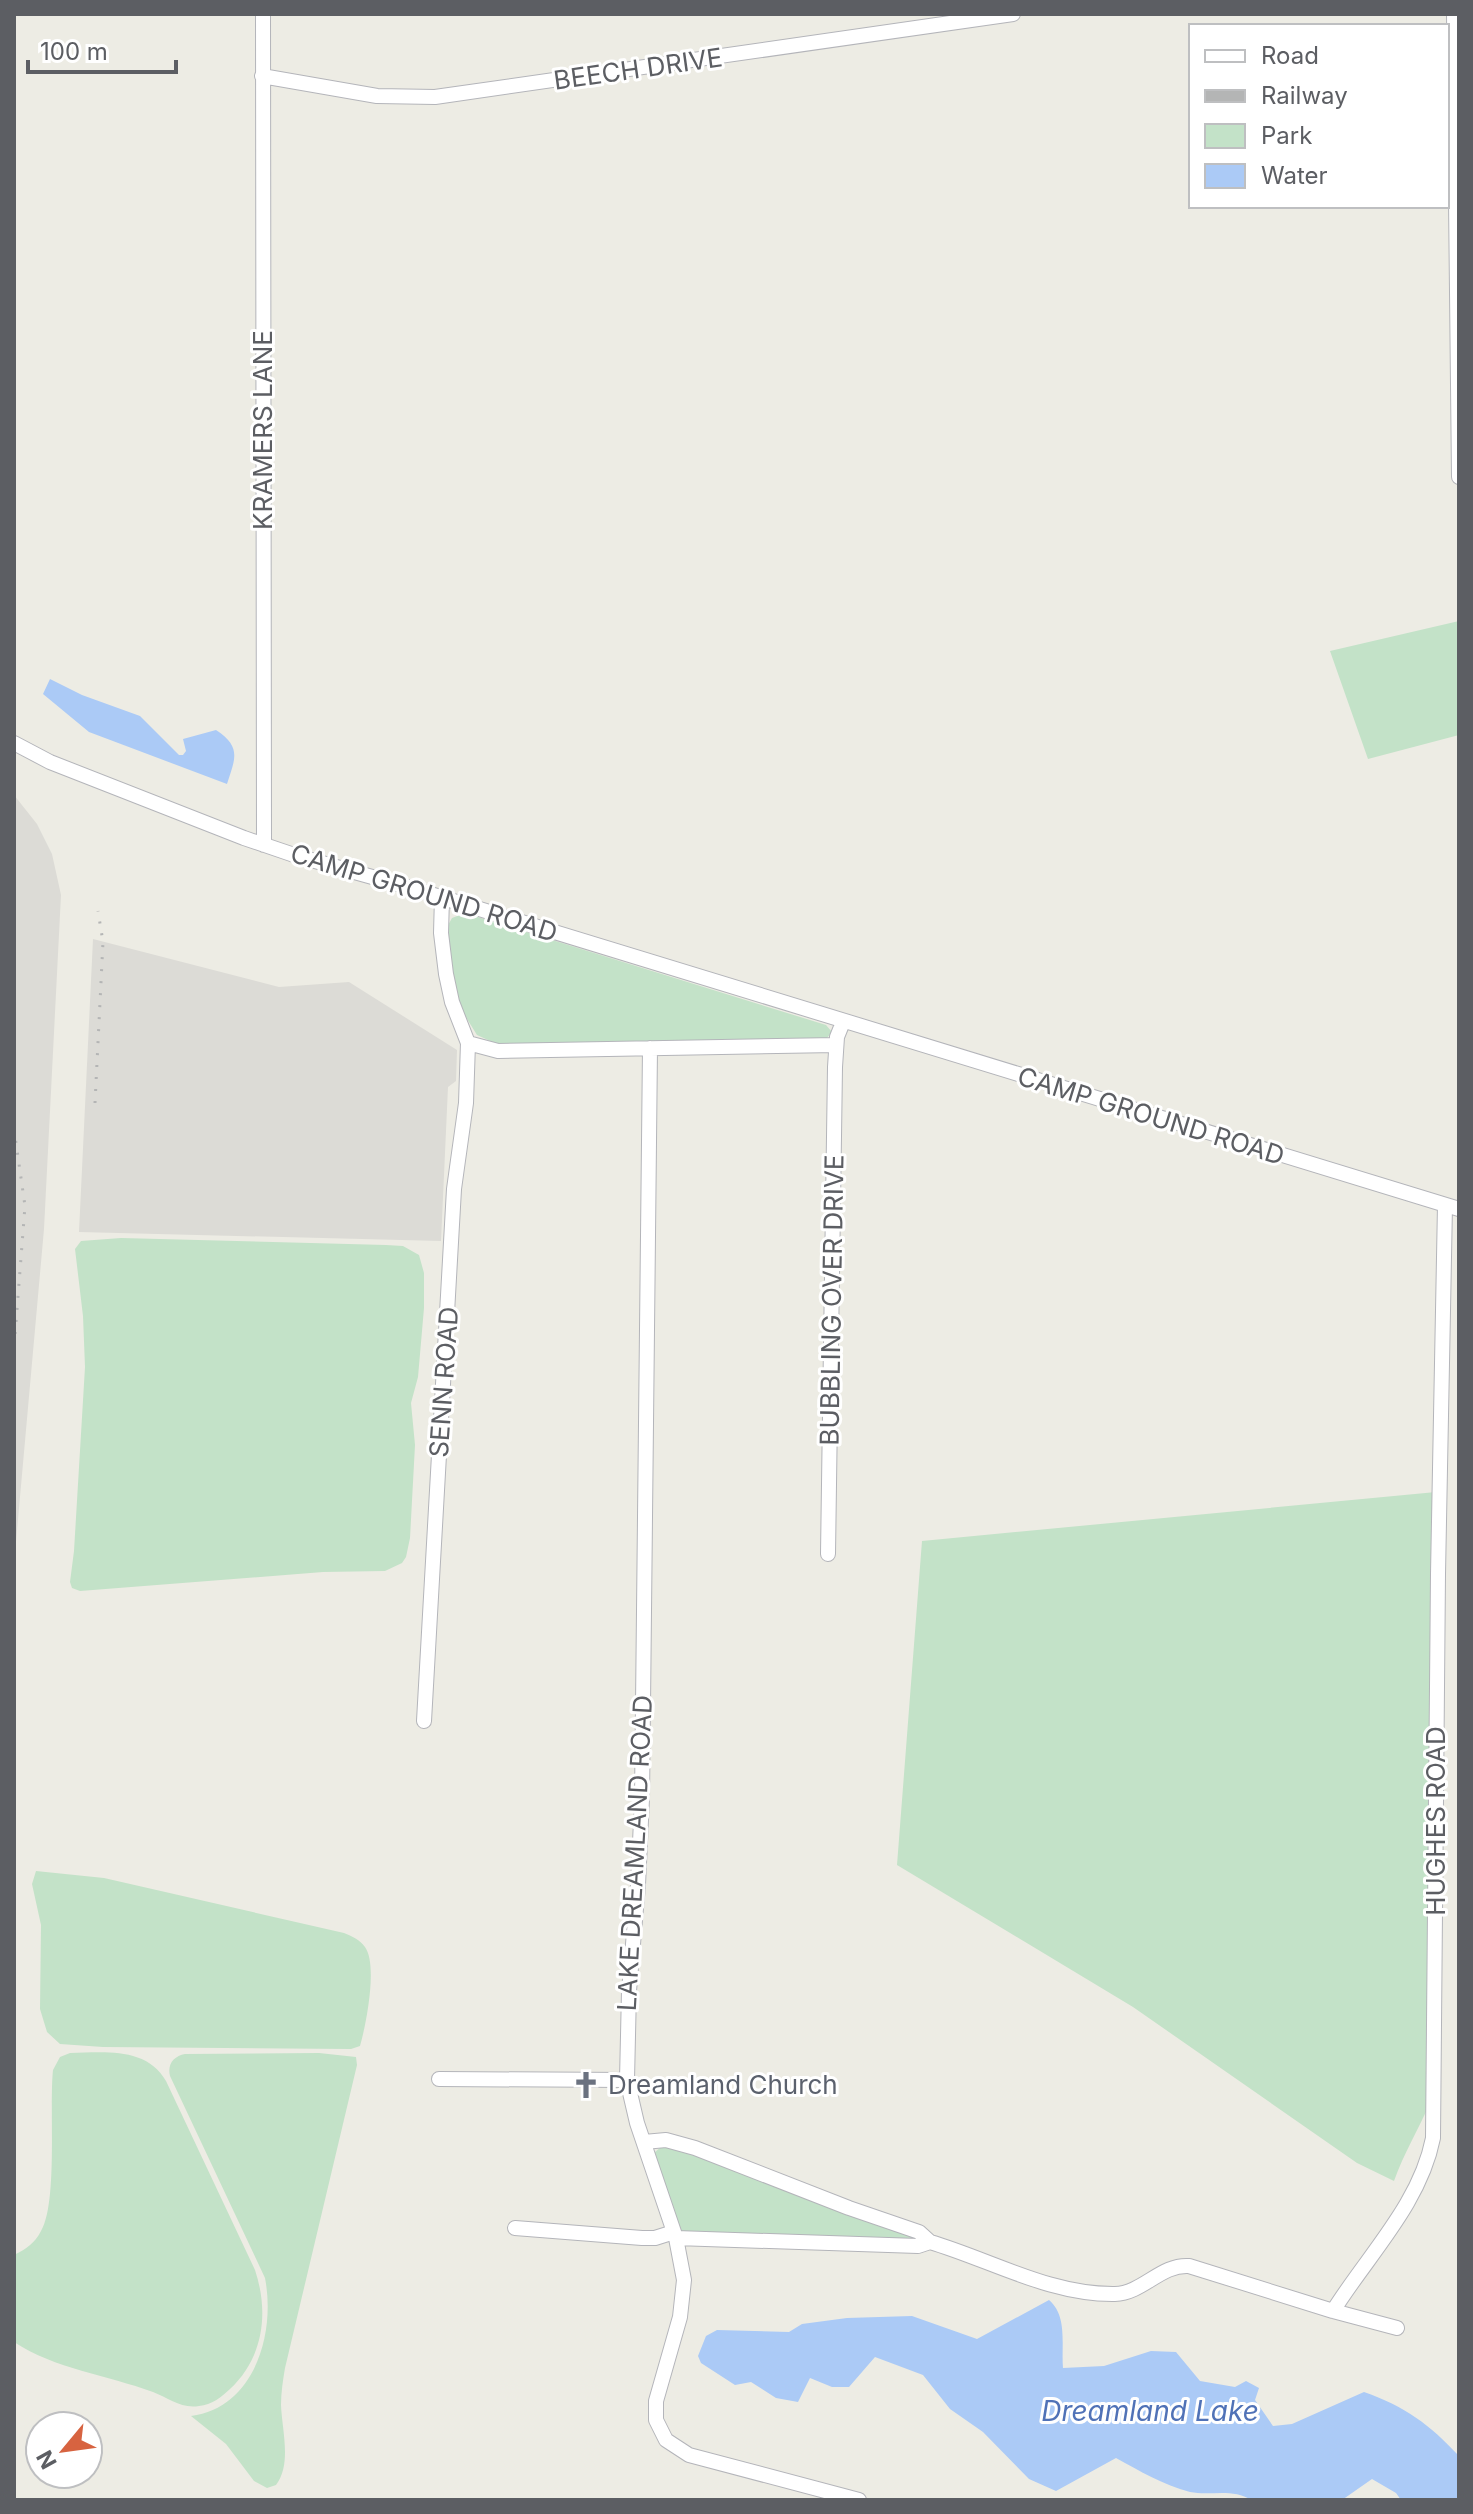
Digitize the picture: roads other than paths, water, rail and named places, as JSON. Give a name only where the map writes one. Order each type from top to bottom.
[{"type":"street","name":"KRAMERS LANE","points":[[263,14],[264,845]]},
{"type":"street","name":"BEECH DRIVE","points":[[262,76],[377,96],[406,99],[435,97],[1013,14]]},
{"type":"street","points":[[1454,14],[1459,477]]},
{"type":"street","name":"CAMP GROUND ROAD","points":[[14,743],[50,762],[264,845],[1452,1207]]},
{"type":"street","points":[[442,897],[441,933],[446,974],[452,1002],[468,1043],[498,1051],[836,1045],[843,1022]]},
{"type":"street","name":"SENN ROAD","points":[[424,1721],[454,1189],[466,1103],[468,1043]]},
{"type":"street","name":"BUBBLING OVER DRIVE","points":[[828,1554],[836,1045]]},
{"type":"street","name":"LAKE DREAMLAND ROAD","points":[[650,1048],[642,1799],[628,2006],[627,2080],[681,2255],[683,2298],[656,2401],[656,2420],[659,2429],[673,2446],[689,2455],[812,2494],[859,2500]]},
{"type":"street","name":"HUGHES ROAD","points":[[1333,2311],[1418,2186],[1433,2138],[1438,1574],[1452,1207]]},
{"type":"street","points":[[439,2079],[627,2080]]},
{"type":"street","points":[[644,2142],[666,2140],[695,2148],[919,2232],[930,2242],[969,2254],[1008,2272],[1080,2290],[1125,2293],[1173,2267],[1189,2266],[1397,2328]]},
{"type":"street","points":[[515,2228],[642,2238],[675,2235],[918,2246],[930,2242]]},
{"type":"water","points":[[50,679],[82,695],[140,716],[179,755],[186,751],[183,739],[216,730],[233,748],[227,784],[89,732],[43,694]]},
{"type":"water","name":"Dreamland Lake","points":[[1049,2300],[1061,2323],[1063,2368],[1104,2366],[1151,2351],[1176,2352],[1200,2381],[1235,2387],[1246,2381],[1259,2388],[1255,2400],[1273,2426],[1292,2424],[1364,2392],[1405,2410],[1459,2456],[1459,2500],[1401,2500],[1396,2493],[1372,2479],[1342,2500],[1251,2500],[1237,2494],[1198,2493],[1180,2489],[1116,2458],[1056,2491],[1029,2479],[983,2432],[950,2409],[923,2375],[875,2357],[849,2387],[832,2387],[810,2378],[798,2402],[776,2398],[751,2382],[735,2385],[701,2363],[698,2356],[706,2336],[717,2330],[789,2332],[802,2324],[847,2318],[912,2316],[977,2339]]},
{"type":"railway","points":[[95,1103],[103,942],[98,911]]},
{"type":"railway","points":[[14,1129],[25,1206],[14,1348]]},
{"type":"place","name":"Dreamland Church","points":[[586,2085]]}]
